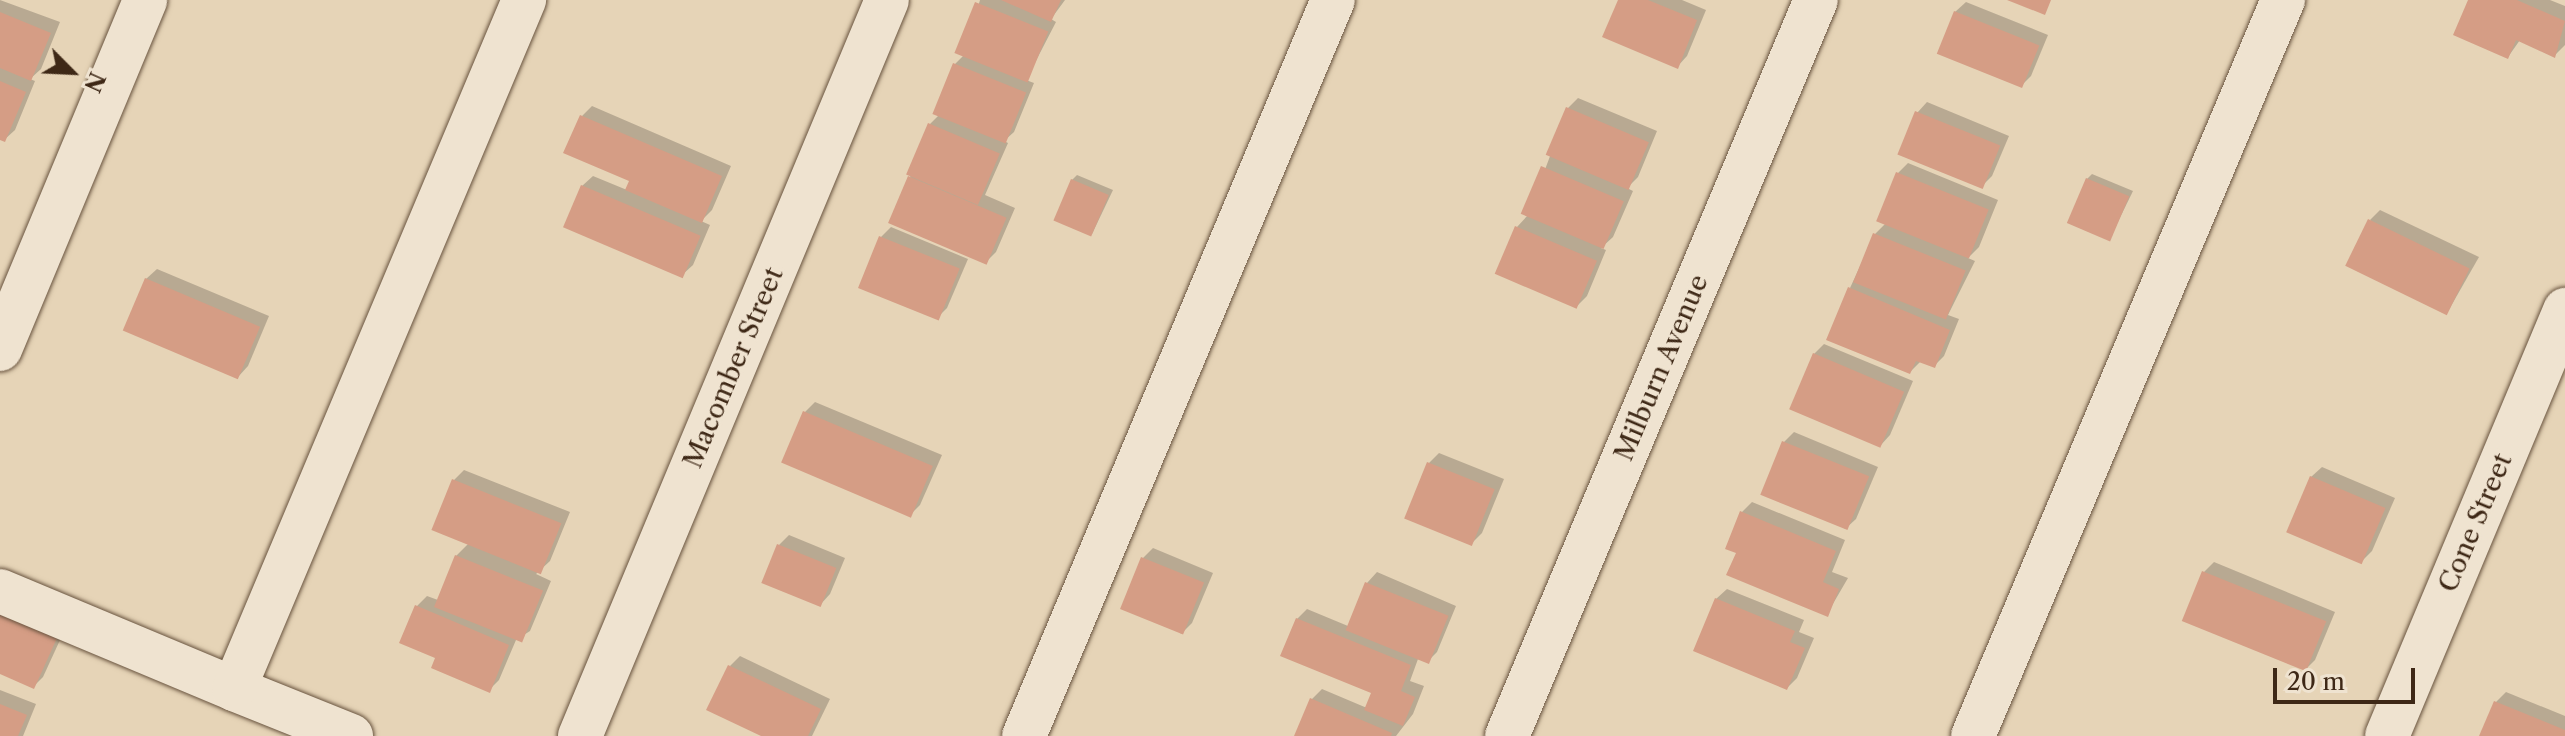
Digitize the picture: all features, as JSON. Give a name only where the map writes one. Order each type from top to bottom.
[{"type":"street","points":[[0,349],[145,0]]},
{"type":"street","points":[[234,689],[524,0]]},
{"type":"street","name":"Macomber Street","points":[[580,736],[887,0]]},
{"type":"street","points":[[1024,736],[1333,0]]},
{"type":"street","name":"Milburn Avenue","points":[[1507,736],[1816,0]]},
{"type":"street","points":[[1973,736],[2283,0]]},
{"type":"street","name":"Cone Street","points":[[2387,736],[2565,310]]},
{"type":"street","points":[[0,591],[351,736]]},
{"type":"building","points":[[1001,0],[1061,0],[1051,22]]},
{"type":"building","points":[[1618,0],[1648,0],[1697,20],[1678,69],[1602,37]]},
{"type":"building","points":[[2007,0],[2051,0],[2045,15]]},
{"type":"building","points":[[2468,0],[2517,0],[2565,21],[2555,58],[2516,40],[2508,59],[2453,35]]},
{"type":"building","points":[[975,2],[1048,32],[1028,83],[954,53]]},
{"type":"building","points":[[1954,11],[2039,45],[2022,88],[1937,54]]},
{"type":"building","points":[[0,12],[51,33],[31,81],[0,68]]},
{"type":"building","points":[[953,63],[1026,93],[1006,144],[932,114]]},
{"type":"building","points":[[0,81],[26,92],[5,142],[0,140]]},
{"type":"building","points":[[1566,107],[1649,142],[1629,190],[1546,155]]},
{"type":"building","points":[[1915,111],[2000,145],[1983,189],[1897,155]]},
{"type":"building","points":[[580,115],[722,176],[702,223],[625,190],[629,181],[563,153]]},
{"type":"building","points":[[928,123],[1000,153],[978,205],[906,175]]},
{"type":"building","points":[[1541,166],[1624,201],[1604,249],[1521,214]]},
{"type":"building","points":[[1896,172],[1989,209],[1969,259],[1876,221]]},
{"type":"building","points":[[908,176],[1006,218],[987,265],[888,223]]},
{"type":"building","points":[[2086,178],[2129,196],[2110,241],[2067,223]]},
{"type":"building","points":[[1071,179],[1109,195],[1091,236],[1053,220]]},
{"type":"building","points":[[581,185],[701,236],[683,278],[563,227]]},
{"type":"building","points":[[2368,219],[2470,269],[2447,315],[2345,266]]},
{"type":"building","points":[[1515,226],[1597,261],[1577,309],[1495,274]]},
{"type":"building","points":[[1873,233],[1966,270],[1946,320],[1853,282]]},
{"type":"building","points":[[879,236],[960,269],[939,321],[858,288]]},
{"type":"building","points":[[145,278],[260,327],[238,379],[123,330]]},
{"type":"building","points":[[1848,287],[1950,330],[1935,368],[1916,361],[1910,374],[1826,340]]},
{"type":"building","points":[[1813,353],[1904,392],[1880,448],[1789,409]]},
{"type":"building","points":[[803,411],[933,466],[911,518],[781,463]]},
{"type":"building","points":[[1782,441],[1869,476],[1847,530],[1760,495]]},
{"type":"building","points":[[1427,462],[1495,489],[1472,546],[1404,519]]},
{"type":"building","points":[[2310,476],[2385,508],[2362,564],[2286,532]]},
{"type":"building","points":[[452,479],[561,523],[541,574],[431,530]]},
{"type":"building","points":[[1740,511],[1836,551],[1823,582],[1839,589],[1828,617],[1726,575],[1736,553],[1725,549]]},
{"type":"building","points":[[777,544],[836,568],[821,607],[761,583]]},
{"type":"building","points":[[455,555],[543,591],[522,643],[434,607]]},
{"type":"building","points":[[1141,557],[1204,582],[1183,634],[1120,609]]},
{"type":"building","points":[[2202,571],[2326,621],[2306,671],[2182,621]]},
{"type":"building","points":[[1365,582],[1448,616],[1429,664],[1346,630]]},
{"type":"building","points":[[1715,598],[1795,631],[1790,642],[1805,648],[1787,690],[1693,651]]},
{"type":"building","points":[[415,605],[509,645],[490,693],[431,668],[435,658],[399,643]]},
{"type":"building","points":[[0,612],[57,638],[34,689],[0,674]]},
{"type":"building","points":[[1296,618],[1411,665],[1401,691],[1415,697],[1403,726],[1364,710],[1371,693],[1280,656]]},
{"type":"building","points":[[728,665],[821,709],[808,736],[761,736],[706,710]]},
{"type":"building","points":[[1310,698],[1392,733],[1391,736],[1294,736]]},
{"type":"building","points":[[2494,701],[2565,730],[2565,736],[2479,736]]},
{"type":"building","points":[[0,704],[27,715],[18,736],[0,736]]}]
